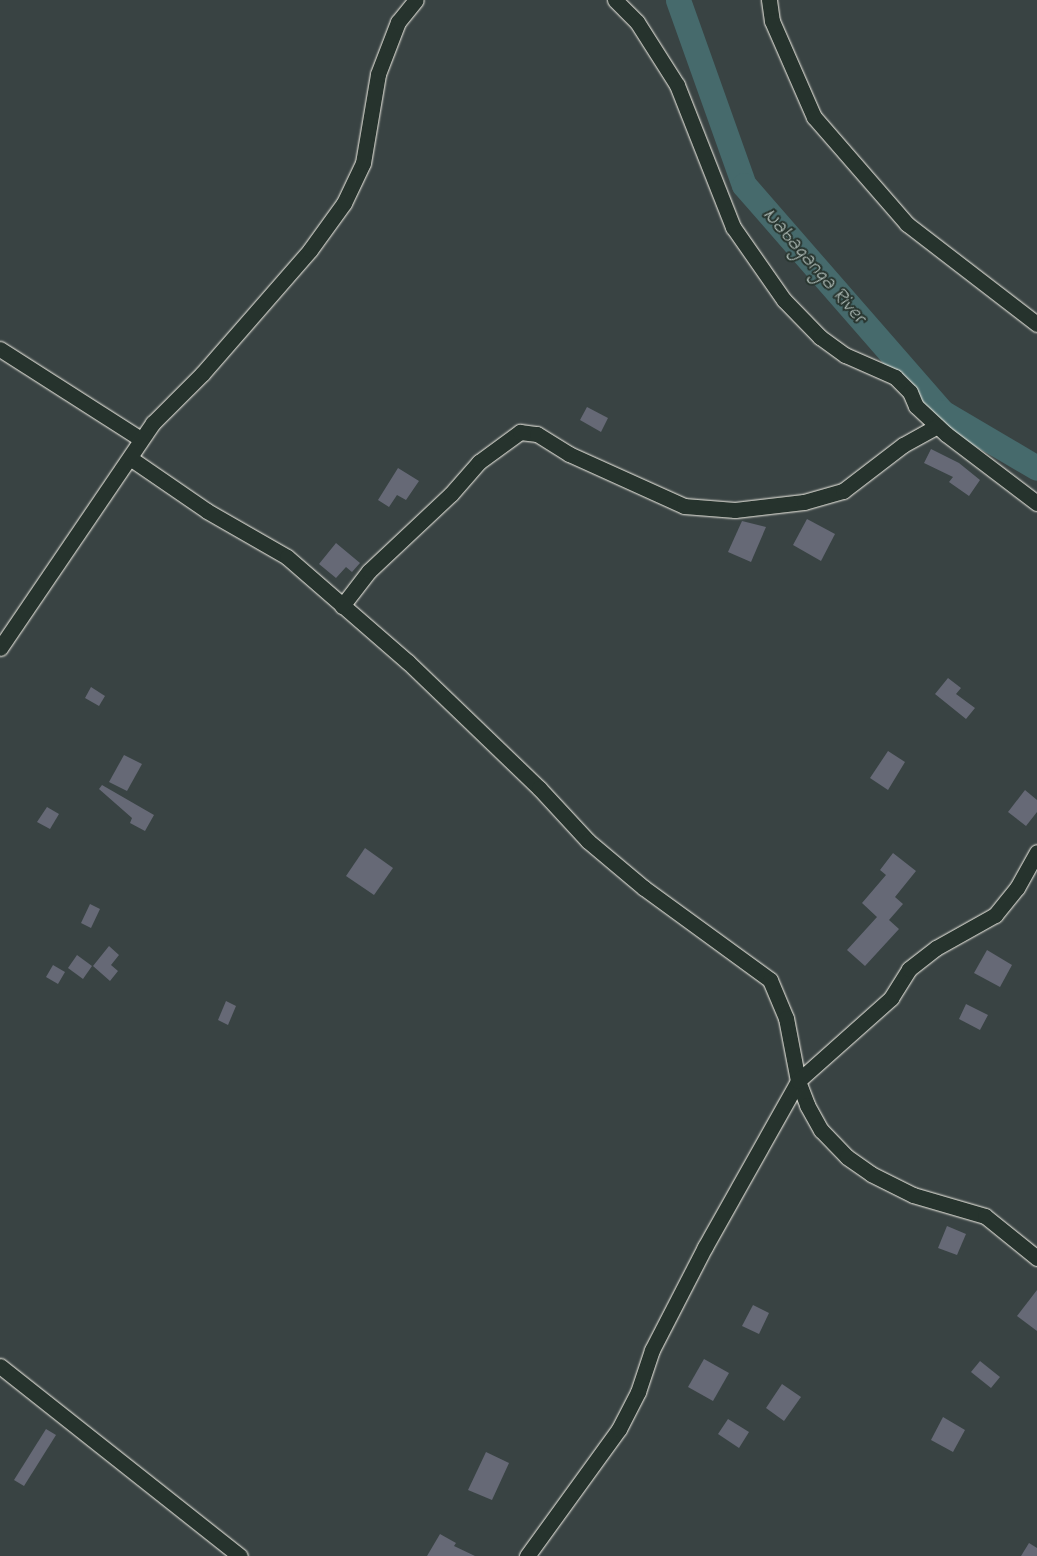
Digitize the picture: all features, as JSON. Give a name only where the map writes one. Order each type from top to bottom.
[{"type":"street","points":[[0,648],[130,458],[140,439],[310,250],[344,203],[363,163],[378,74],[398,22],[416,0]]},
{"type":"street","points":[[615,0],[636,22],[677,86],[733,227],[752,259],[784,300],[820,337],[845,355],[895,377],[910,392],[916,406],[937,426],[1012,487],[1037,503]]},
{"type":"street","points":[[769,0],[772,22],[814,117],[907,224],[1037,324]]},
{"type":"street","points":[[0,349],[140,439]]},
{"type":"street","points":[[342,606],[369,571],[451,494],[478,462],[520,432],[537,434],[569,454],[684,506],[736,510],[804,502],[843,491],[903,445],[937,426]]},
{"type":"street","points":[[130,458],[207,511],[287,558],[408,662],[539,788],[588,841],[644,888],[770,980],[786,1018],[798,1081],[821,1130],[847,1157],[871,1174],[912,1195],[985,1216],[1037,1258]]},
{"type":"street","points":[[527,1556],[619,1428],[638,1392],[652,1350],[705,1247],[798,1081],[891,998],[909,970],[936,948],[995,915],[1017,888],[1037,852]]},
{"type":"street","points":[[0,1366],[240,1556]]},
{"type":"building","points":[[587,407],[608,418],[601,432],[580,420]]},
{"type":"building","points":[[931,449],[959,463],[980,480],[969,496],[949,482],[953,477],[924,463]]},
{"type":"building","points":[[398,468],[419,481],[406,500],[397,495],[389,507],[378,500]]},
{"type":"building","points":[[807,519],[835,534],[821,561],[793,545]]},
{"type":"building","points":[[742,521],[766,527],[751,562],[728,552]]},
{"type":"building","points":[[336,543],[360,563],[352,572],[346,567],[336,578],[319,564]]},
{"type":"building","points":[[948,678],[961,688],[956,694],[975,708],[966,719],[935,694]]},
{"type":"building","points":[[91,687],[105,696],[99,706],[85,698]]},
{"type":"building","points":[[888,751],[905,762],[888,790],[870,778]]},
{"type":"building","points":[[124,755],[142,764],[127,791],[109,782]]},
{"type":"building","points":[[102,785],[154,815],[145,831],[130,823],[132,818],[99,789]]},
{"type":"building","points":[[1025,790],[1037,800],[1037,812],[1026,826],[1008,812]]},
{"type":"building","points":[[47,807],[59,814],[50,829],[37,822]]},
{"type":"building","points":[[365,848],[393,868],[374,895],[346,876]]},
{"type":"building","points":[[893,853],[916,871],[895,897],[903,904],[889,920],[899,929],[865,966],[847,950],[877,917],[862,903],[886,875],[880,870]]},
{"type":"building","points":[[90,904],[100,909],[91,928],[81,923]]},
{"type":"building","points":[[109,946],[119,955],[111,965],[118,971],[110,981],[93,966]]},
{"type":"building","points":[[987,950],[1012,965],[1000,987],[974,973]]},
{"type":"building","points":[[77,955],[92,966],[83,979],[68,968]]},
{"type":"building","points":[[53,965],[65,972],[58,984],[46,977]]},
{"type":"building","points":[[226,1001],[236,1006],[228,1025],[218,1020]]},
{"type":"building","points":[[966,1004],[988,1015],[980,1030],[959,1019]]},
{"type":"building","points":[[947,1226],[966,1234],[957,1255],[938,1248]]},
{"type":"building","points":[[1037,1290],[1037,1331],[1017,1316]]},
{"type":"building","points":[[753,1305],[769,1313],[759,1334],[742,1326]]},
{"type":"building","points":[[704,1359],[729,1373],[713,1401],[688,1387]]},
{"type":"building","points":[[980,1361],[1000,1377],[991,1388],[971,1372]]},
{"type":"building","points":[[782,1384],[801,1397],[784,1421],[766,1408]]},
{"type":"building","points":[[943,1417],[965,1430],[953,1452],[931,1440]]},
{"type":"building","points":[[728,1419],[749,1432],[739,1448],[718,1434]]},
{"type":"building","points":[[46,1429],[56,1435],[24,1486],[14,1480]]},
{"type":"building","points":[[486,1452],[509,1463],[492,1500],[468,1490]]},
{"type":"building","points":[[440,1534],[456,1543],[454,1546],[475,1556],[427,1556]]},
{"type":"building","points":[[1029,1543],[1037,1548],[1037,1556],[1021,1556]]},
{"type":"waterway","name":"Nabaganga River","points":[[678,0],[744,185],[942,412],[1037,468]]}]
